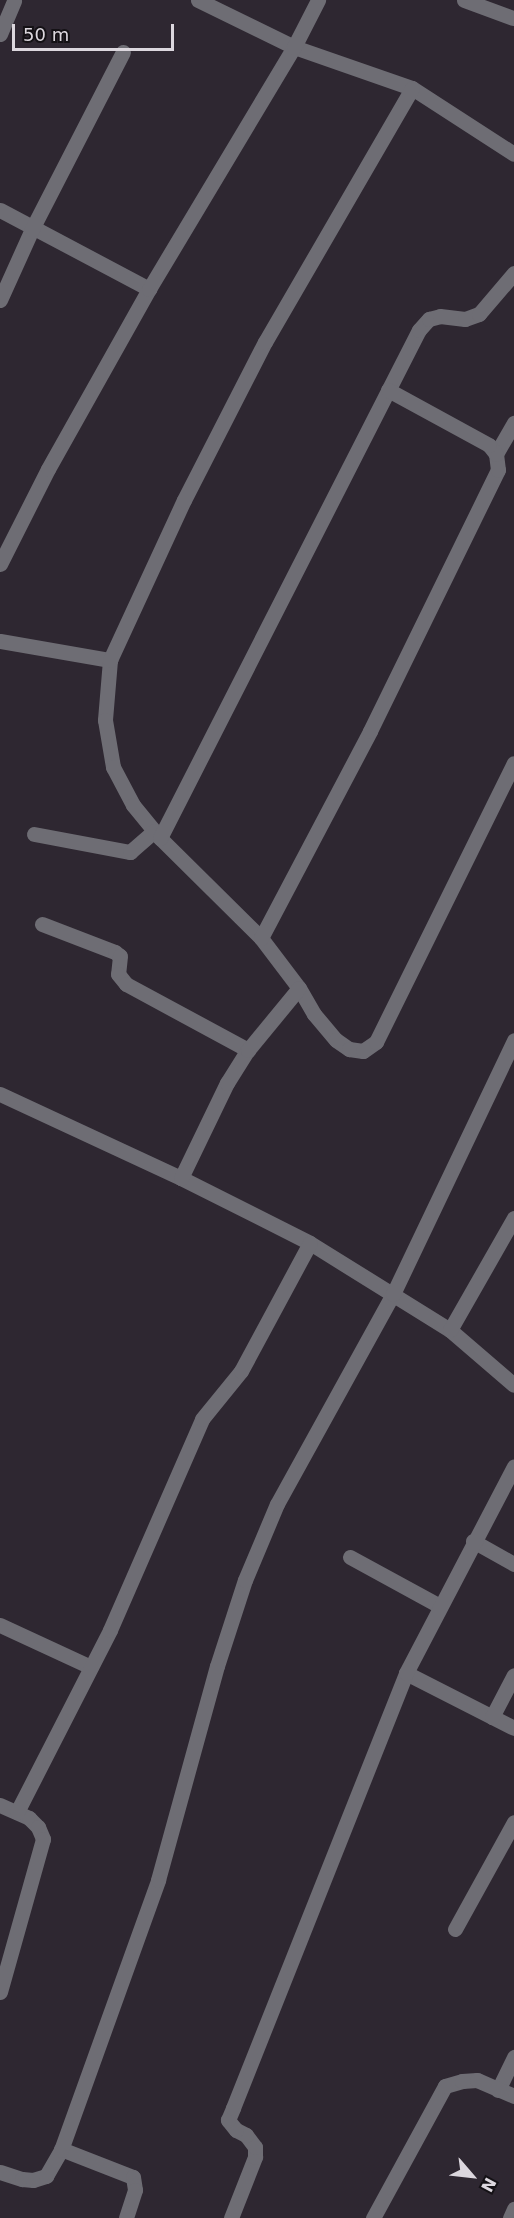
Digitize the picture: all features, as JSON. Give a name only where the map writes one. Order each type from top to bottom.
[{"type":"street","points":[[198,0],[294,47],[412,88],[514,154]]},
{"type":"street","points":[[0,564],[48,468],[148,289],[294,47],[318,0]]},
{"type":"street","points":[[464,0],[513,18]]},
{"type":"street","points":[[0,34],[14,1]]},
{"type":"street","points":[[0,300],[32,229],[123,52]]},
{"type":"street","points":[[412,88],[265,342],[184,500],[110,660],[105,720],[113,767],[133,805],[157,834],[261,939],[299,988],[314,1014],[336,1040],[350,1049],[363,1050],[376,1042],[514,763]]},
{"type":"street","points":[[0,210],[148,289]]},
{"type":"street","points":[[34,834],[130,852],[157,834],[419,330],[429,319],[440,316],[465,319],[479,315],[514,273]]},
{"type":"street","points":[[261,939],[370,731],[498,470],[496,454],[489,445],[388,390]]},
{"type":"street","points":[[496,454],[514,423]]},
{"type":"street","points":[[0,641],[110,660]]},
{"type":"street","points":[[42,924],[115,952],[120,956],[118,974],[126,984],[248,1050]]},
{"type":"street","points":[[182,1178],[227,1083],[248,1050],[299,988]]},
{"type":"street","points":[[0,2172],[33,2180],[46,2176],[61,2149],[158,1880],[217,1666],[246,1580],[277,1504],[393,1294],[514,1040]]},
{"type":"street","points":[[0,1094],[182,1178],[310,1243],[450,1330],[514,1385]]},
{"type":"street","points":[[450,1330],[513,1222]]},
{"type":"street","points":[[17,1812],[142,1561],[201,1419],[241,1371],[310,1243]]},
{"type":"street","points":[[231,2218],[255,2157],[255,2147],[246,2135],[236,2130],[228,2120],[406,1673],[514,1466]]},
{"type":"street","points":[[473,1541],[514,1564]]},
{"type":"street","points":[[350,1557],[440,1606]]},
{"type":"street","points":[[0,1625],[91,1667]]},
{"type":"street","points":[[406,1673],[514,1728]]},
{"type":"street","points":[[492,1717],[514,1675]]},
{"type":"street","points":[[0,1805],[17,1812],[38,1827],[43,1839],[0,1992]]},
{"type":"street","points":[[454,1929],[514,1822]]},
{"type":"street","points":[[498,2090],[514,2057]]},
{"type":"street","points":[[373,2218],[445,2086],[462,2080],[477,2080],[514,2096]]},
{"type":"street","points":[[61,2149],[133,2177],[135,2190],[126,2218]]},
{"type":"street","points":[[510,2218],[514,2209]]}]
